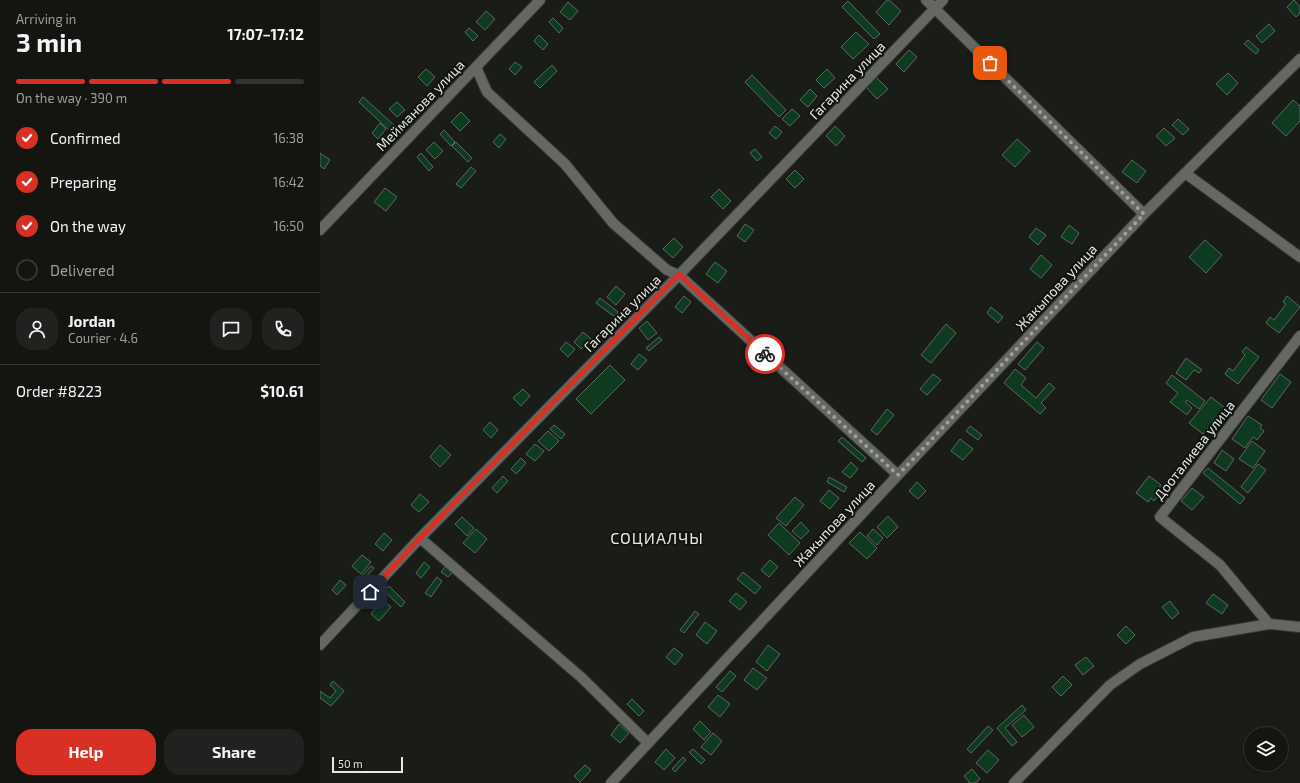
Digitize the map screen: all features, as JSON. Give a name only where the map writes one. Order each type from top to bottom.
[{"type":"street","name":"Мейманова улица","points":[[320,230],[540,0]]},
{"type":"street","points":[[926,0],[1144,214]]},
{"type":"street","name":"Гагарина улица","points":[[320,645],[420,538],[679,274],[936,9],[943,0]]},
{"type":"street","name":"Жакыпова улица","points":[[611,783],[1144,214],[1300,59]]},
{"type":"street","points":[[476,67],[487,92],[565,164],[613,223],[667,270],[679,274],[898,475]]},
{"type":"street","points":[[1185,173],[1300,257]]},
{"type":"street","name":"Дооталиева улица","points":[[1269,624],[1220,565],[1160,517],[1300,336]]},
{"type":"street","points":[[420,538],[582,678],[648,743]]},
{"type":"street","points":[[1014,783],[1110,685],[1140,664],[1193,637],[1269,624],[1300,627]]},
{"type":"building","points":[[887,0],[889,0],[901,11],[889,25],[876,12]]},
{"type":"building","points":[[1294,0],[1300,7],[1300,13],[1296,17],[1287,7]]},
{"type":"building","points":[[848,1],[880,34],[874,39],[842,7]]},
{"type":"building","points":[[568,2],[578,11],[570,20],[560,12]]},
{"type":"building","points":[[486,11],[495,19],[485,30],[476,22]]},
{"type":"building","points":[[553,18],[563,28],[559,33],[549,22]]},
{"type":"building","points":[[1269,24],[1275,31],[1262,43],[1256,36]]},
{"type":"building","points":[[469,28],[478,36],[473,41],[465,32]]},
{"type":"building","points":[[856,32],[869,44],[853,59],[841,47]]},
{"type":"building","points":[[539,35],[548,44],[543,50],[534,41]]},
{"type":"building","points":[[1248,40],[1259,50],[1256,54],[1244,44]]},
{"type":"building","points":[[909,50],[917,57],[904,72],[896,64]]},
{"type":"building","points":[[515,62],[522,67],[515,75],[509,69]]},
{"type":"building","points":[[552,65],[557,71],[540,88],[534,82]]},
{"type":"building","points":[[426,69],[435,77],[427,86],[418,77]]},
{"type":"building","points":[[827,69],[835,78],[824,88],[816,80]]},
{"type":"building","points":[[1228,73],[1238,83],[1227,95],[1216,84]]},
{"type":"building","points":[[752,75],[786,110],[779,117],[745,82]]},
{"type":"building","points":[[876,77],[888,89],[877,99],[866,87]]},
{"type":"building","points":[[810,89],[817,96],[808,107],[800,100]]},
{"type":"building","points":[[363,97],[396,127],[391,132],[359,102]]},
{"type":"building","points":[[1293,100],[1300,106],[1300,121],[1286,136],[1272,123]]},
{"type":"building","points":[[397,102],[405,110],[397,117],[389,109]]},
{"type":"building","points":[[792,109],[800,116],[790,126],[782,119]]},
{"type":"building","points":[[461,112],[470,121],[460,131],[451,122]]},
{"type":"building","points":[[1178,119],[1189,129],[1183,135],[1172,125]]},
{"type":"building","points":[[380,123],[386,129],[378,139],[372,133]]},
{"type":"building","points":[[775,126],[782,132],[776,139],[769,133]]},
{"type":"building","points":[[835,126],[845,136],[836,146],[826,136]]},
{"type":"building","points":[[1164,128],[1175,138],[1166,146],[1156,136]]},
{"type":"building","points":[[444,130],[455,142],[451,146],[440,134]]},
{"type":"building","points":[[500,134],[506,139],[499,148],[493,142]]},
{"type":"building","points":[[1017,139],[1030,151],[1015,167],[1002,155]]},
{"type":"building","points":[[434,142],[443,151],[435,159],[426,150]]},
{"type":"building","points":[[456,142],[472,158],[468,162],[452,146]]},
{"type":"building","points":[[755,149],[762,157],[757,161],[750,153]]},
{"type":"building","points":[[320,153],[330,160],[324,169],[320,166]]},
{"type":"building","points":[[421,153],[433,167],[429,171],[417,157]]},
{"type":"building","points":[[1132,160],[1146,171],[1137,183],[1122,172]]},
{"type":"building","points":[[471,167],[476,171],[461,188],[456,184]]},
{"type":"building","points":[[795,170],[804,179],[795,188],[786,179]]},
{"type":"building","points":[[385,188],[397,197],[386,211],[374,202]]},
{"type":"building","points":[[719,189],[731,201],[723,209],[711,197]]},
{"type":"building","points":[[745,224],[754,230],[745,242],[737,236]]},
{"type":"building","points":[[1069,225],[1079,233],[1072,244],[1061,237]]},
{"type":"building","points":[[1036,228],[1046,235],[1038,245],[1029,237]]},
{"type":"building","points":[[674,238],[683,247],[673,258],[663,249]]},
{"type":"building","points":[[1205,240],[1222,255],[1206,273],[1189,257]]},
{"type":"building","points":[[1041,255],[1052,265],[1041,278],[1030,269]]},
{"type":"building","points":[[715,262],[727,271],[718,283],[706,274]]},
{"type":"building","points":[[616,286],[625,294],[616,305],[607,297]]},
{"type":"building","points":[[684,296],[691,302],[682,313],[675,307]]},
{"type":"building","points":[[1287,296],[1300,307],[1279,333],[1266,323],[1270,317],[1274,320],[1286,304],[1283,302]]},
{"type":"building","points":[[600,298],[618,312],[615,317],[596,303]]},
{"type":"building","points":[[991,307],[1003,317],[998,323],[987,313]]},
{"type":"building","points":[[647,321],[657,333],[648,340],[639,328]]},
{"type":"building","points":[[946,324],[956,333],[931,363],[921,355]]},
{"type":"building","points":[[583,332],[591,339],[581,349],[574,342]]},
{"type":"building","points":[[659,337],[662,340],[649,351],[646,348]]},
{"type":"building","points":[[566,342],[575,349],[568,357],[560,349]]},
{"type":"building","points":[[1037,342],[1044,348],[1025,370],[1018,364]]},
{"type":"building","points":[[1246,347],[1259,357],[1238,384],[1225,374],[1229,368],[1233,371],[1245,355],[1242,352]]},
{"type":"building","points":[[639,354],[647,360],[638,370],[631,364]]},
{"type":"building","points":[[1186,358],[1202,370],[1199,373],[1194,370],[1186,380],[1176,373]]},
{"type":"building","points":[[610,365],[625,380],[591,414],[576,399]]},
{"type":"building","points":[[1015,369],[1026,378],[1021,385],[1036,398],[1049,383],[1055,388],[1041,403],[1046,408],[1040,414],[1004,383]]},
{"type":"building","points":[[933,374],[941,380],[927,395],[920,389]]},
{"type":"building","points":[[1280,374],[1291,382],[1272,408],[1261,400]]},
{"type":"building","points":[[1172,375],[1205,401],[1199,409],[1187,400],[1185,402],[1192,408],[1187,415],[1170,402],[1178,393],[1166,383]]},
{"type":"building","points":[[523,389],[530,396],[521,406],[513,398]]},
{"type":"building","points":[[1211,397],[1225,408],[1203,434],[1189,423]]},
{"type":"building","points":[[887,409],[894,415],[877,435],[871,430]]},
{"type":"building","points":[[1248,416],[1262,425],[1260,428],[1264,431],[1257,440],[1253,437],[1245,448],[1232,439]]},
{"type":"building","points":[[490,422],[498,430],[491,438],[483,430]]},
{"type":"building","points":[[554,425],[565,434],[561,439],[550,429]]},
{"type":"building","points":[[970,426],[982,435],[978,440],[966,431]]},
{"type":"building","points":[[548,431],[559,441],[549,451],[538,441]]},
{"type":"building","points":[[842,437],[866,458],[862,462],[838,441]]},
{"type":"building","points":[[960,439],[973,449],[963,460],[951,451]]},
{"type":"building","points":[[1252,441],[1265,451],[1253,468],[1239,459]]},
{"type":"building","points":[[535,444],[544,451],[535,461],[526,454]]},
{"type":"building","points":[[440,445],[451,455],[440,467],[430,457]]},
{"type":"building","points":[[1222,450],[1234,459],[1226,471],[1214,463]]},
{"type":"building","points":[[521,458],[526,463],[516,474],[511,469]]},
{"type":"building","points":[[851,462],[858,469],[850,478],[842,472]]},
{"type":"building","points":[[1258,464],[1266,470],[1248,493],[1241,487]]},
{"type":"building","points":[[1208,468],[1245,498],[1240,504],[1203,473]]},
{"type":"building","points":[[503,476],[508,481],[497,493],[492,488]]},
{"type":"building","points":[[1149,476],[1161,485],[1154,494],[1158,496],[1154,501],[1151,498],[1148,502],[1136,493]]},
{"type":"building","points":[[829,477],[847,487],[844,492],[827,482]]},
{"type":"building","points":[[917,482],[926,491],[918,499],[909,491]]},
{"type":"building","points":[[1192,488],[1204,497],[1192,510],[1181,501]]},
{"type":"building","points":[[829,490],[839,498],[830,509],[820,501]]},
{"type":"building","points":[[420,494],[429,502],[419,512],[411,505]]},
{"type":"building","points":[[795,497],[804,505],[786,526],[776,518]]},
{"type":"building","points":[[888,516],[898,527],[887,538],[877,527]]},
{"type":"building","points":[[462,517],[474,528],[467,536],[455,524]]},
{"type":"building","points":[[801,522],[809,531],[801,539],[792,531]]},
{"type":"building","points":[[779,523],[800,543],[789,555],[768,535]]},
{"type":"building","points":[[476,529],[487,539],[475,553],[463,543]]},
{"type":"building","points":[[873,529],[883,538],[877,545],[867,536]]},
{"type":"building","points":[[860,532],[877,548],[867,559],[849,543]]},
{"type":"building","points":[[384,533],[392,540],[383,551],[375,544]]},
{"type":"building","points":[[362,555],[371,562],[361,574],[352,566]]},
{"type":"building","points":[[770,560],[778,567],[769,577],[761,570]]},
{"type":"building","points":[[424,562],[430,567],[421,578],[416,573]]},
{"type":"building","points":[[371,566],[374,568],[357,587],[354,584]]},
{"type":"building","points":[[445,567],[452,573],[448,577],[441,572]]},
{"type":"building","points":[[743,572],[761,587],[755,594],[737,579]]},
{"type":"building","points":[[437,577],[442,581],[431,597],[425,593]]},
{"type":"building","points":[[340,580],[346,585],[337,595],[332,590]]},
{"type":"building","points":[[389,586],[405,602],[401,607],[384,591]]},
{"type":"building","points":[[736,593],[747,602],[740,610],[729,601]]},
{"type":"building","points":[[1213,594],[1228,605],[1222,614],[1206,603]]},
{"type":"building","points":[[382,600],[391,607],[379,621],[371,614]]},
{"type":"building","points":[[1170,601],[1179,613],[1172,619],[1162,607]]},
{"type":"building","points":[[695,611],[699,614],[684,633],[680,630]]},
{"type":"building","points":[[705,622],[717,631],[707,644],[696,635]]},
{"type":"building","points":[[1126,626],[1135,635],[1126,644],[1117,635]]},
{"type":"building","points":[[768,645],[780,654],[767,671],[756,662]]},
{"type":"building","points":[[674,648],[683,655],[675,665],[666,657]]},
{"type":"building","points":[[1086,657],[1094,666],[1083,675],[1075,665]]},
{"type":"building","points":[[753,668],[767,678],[757,690],[744,680]]},
{"type":"building","points":[[730,671],[736,676],[722,692],[716,687]]},
{"type":"building","points":[[1063,676],[1072,685],[1061,696],[1052,687]]},
{"type":"building","points":[[333,681],[344,691],[331,706],[320,698],[320,691],[330,698],[336,691],[330,685]]},
{"type":"building","points":[[718,695],[730,704],[720,717],[708,707]]},
{"type":"building","points":[[632,699],[644,711],[639,716],[627,704]]},
{"type":"building","points":[[1022,705],[1026,710],[1005,728],[1017,742],[1012,746],[997,728]]},
{"type":"building","points":[[1024,715],[1034,727],[1022,737],[1012,725]]},
{"type":"building","points":[[700,721],[711,732],[704,740],[693,729]]},
{"type":"building","points":[[619,724],[629,733],[620,743],[611,735]]},
{"type":"building","points":[[988,726],[993,730],[971,753],[967,749]]},
{"type":"building","points":[[713,733],[722,741],[711,755],[701,747]]},
{"type":"building","points":[[666,749],[675,758],[664,770],[655,762]]},
{"type":"building","points":[[693,749],[705,760],[701,764],[689,752]]},
{"type":"building","points":[[988,750],[999,760],[987,773],[976,763]]},
{"type":"building","points":[[683,757],[686,760],[675,772],[672,769]]},
{"type":"building","points":[[585,765],[591,770],[580,782],[574,776]]},
{"type":"building","points":[[972,769],[980,779],[975,783],[970,783],[964,776]]},
{"type":"way so far","points":[[765,354],[898,475],[1144,214],[990,63]]},
{"type":"district","name":"СОЦИАЛЧЫ","points":[[657,537]]},
{"type":"route","points":[[370,592],[420,538],[679,274],[765,354]]}]
